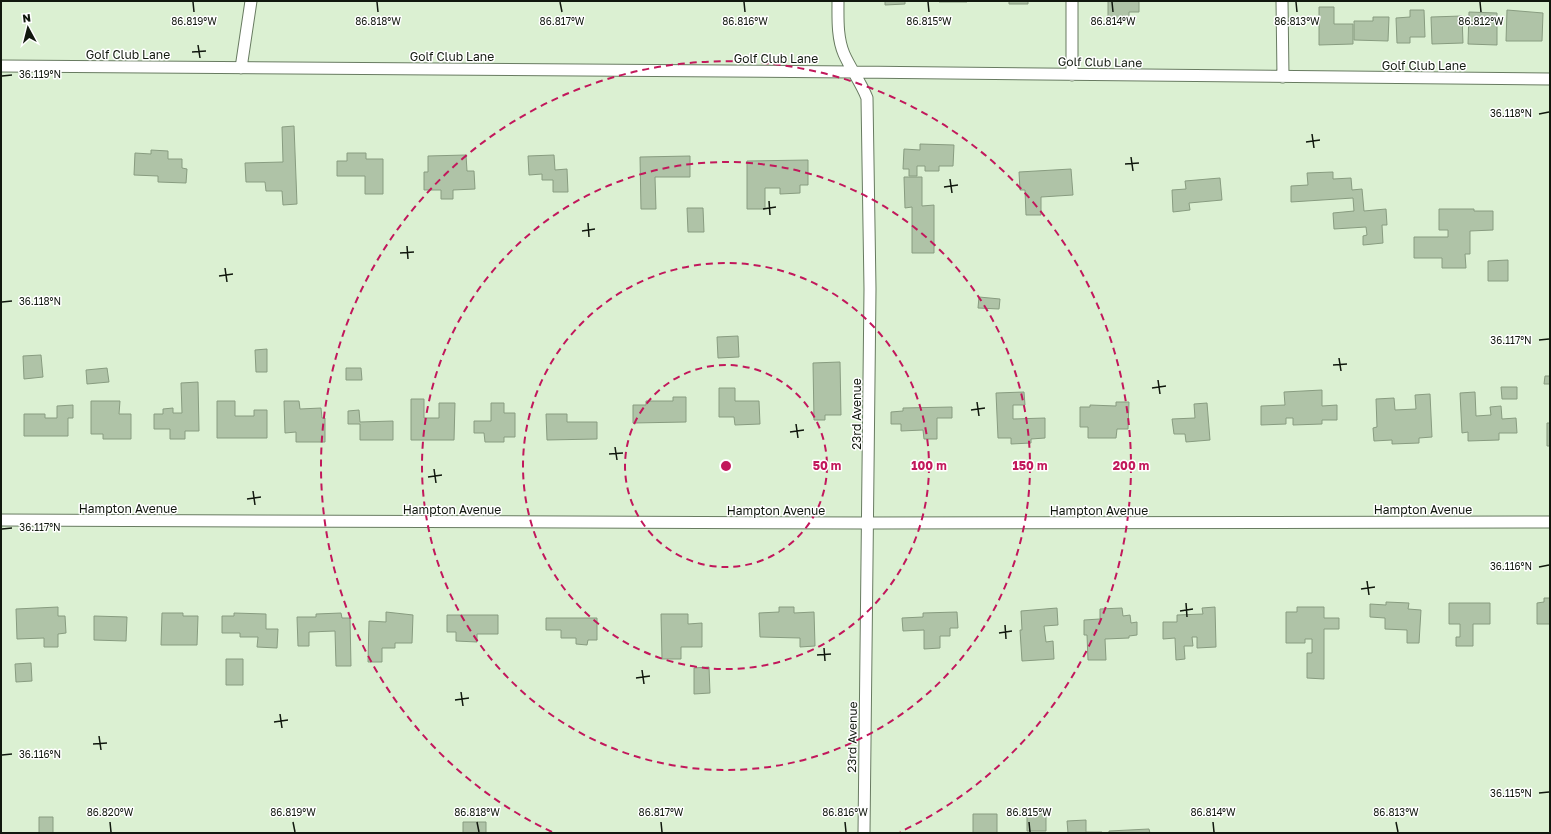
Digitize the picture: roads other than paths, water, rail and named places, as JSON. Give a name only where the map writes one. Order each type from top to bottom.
[{"type":"street","points":[[242,68],[251,1]]},
{"type":"street","name":"23rd Avenue","points":[[838,1],[839,35],[844,54],[862,83],[868,98],[870,289],[864,833]]},
{"type":"street","points":[[1072,1],[1072,75]]},
{"type":"street","points":[[1282,1],[1282,77]]},
{"type":"street","name":"Golf Club Lane","points":[[1,66],[1550,79]]},
{"type":"street","name":"Hampton Avenue","points":[[1,520],[868,523],[1550,522]]}]
